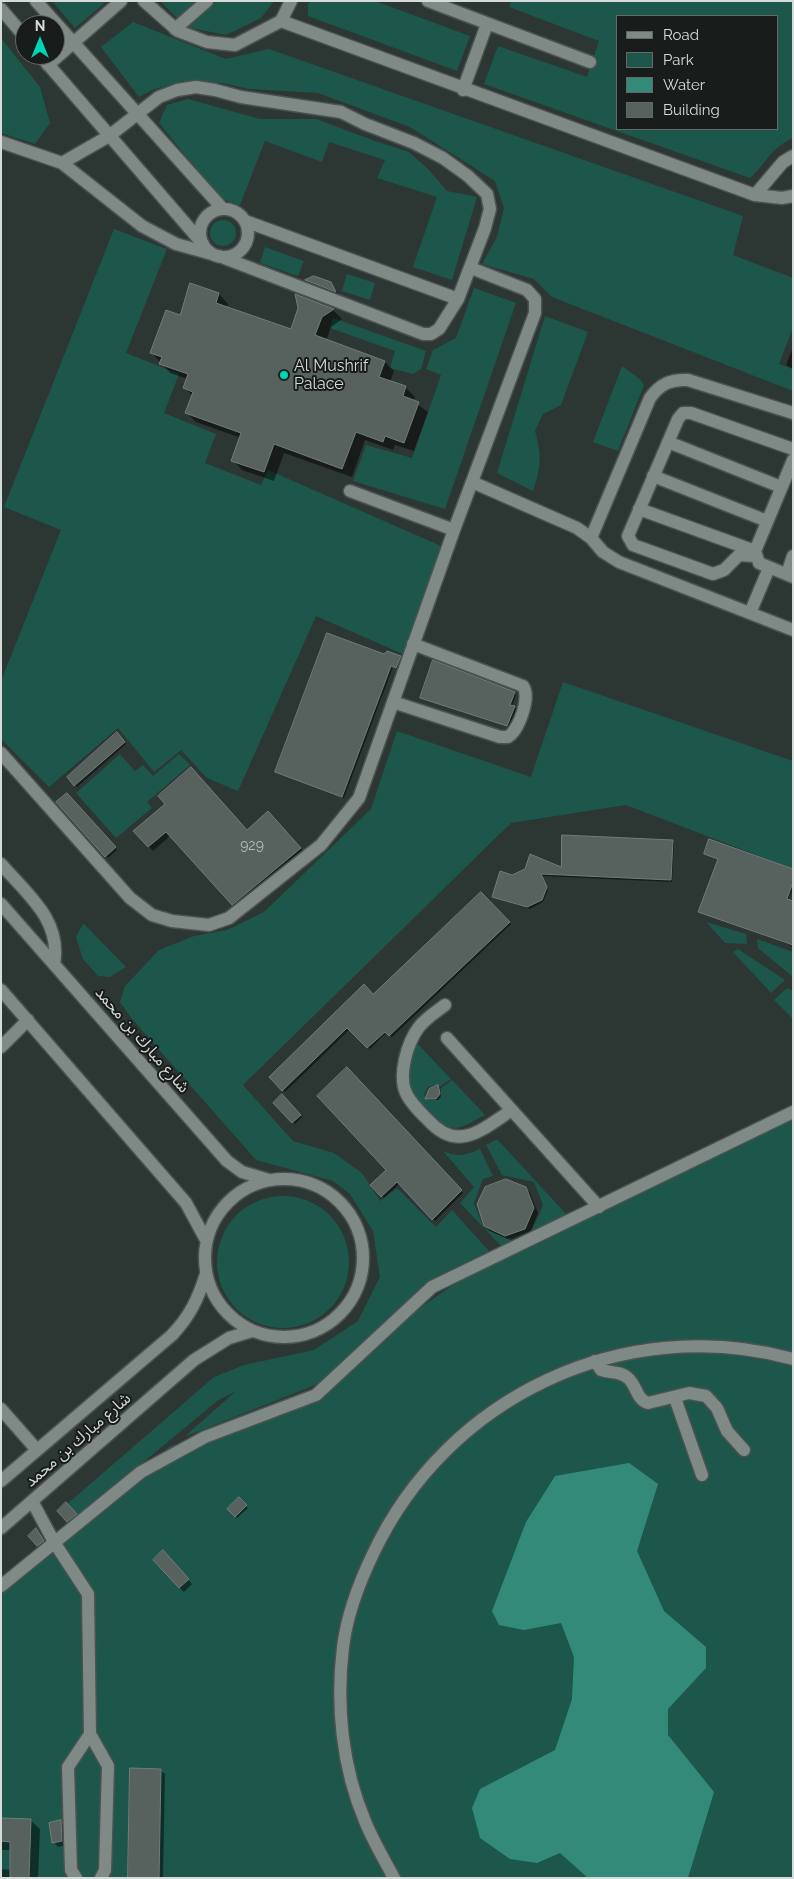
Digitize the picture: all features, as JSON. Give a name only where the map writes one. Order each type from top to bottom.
[{"type":"street","points":[[36,1],[222,209]]},
{"type":"street","points":[[65,48],[73,43],[121,1]]},
{"type":"street","points":[[144,1],[175,29],[207,42],[235,45],[281,21],[291,1]]},
{"type":"street","points":[[175,29],[207,1]]},
{"type":"street","points":[[428,1],[590,62]]},
{"type":"street","points":[[1,9],[15,25]]},
{"type":"street","points":[[281,21],[463,90],[755,195],[782,198],[793,196]]},
{"type":"street","points":[[463,90],[488,24]]},
{"type":"street","points":[[48,65],[109,136],[203,244],[216,255],[423,334],[431,334],[439,329],[458,299],[488,220],[490,209],[487,194],[468,176],[414,143],[365,124],[341,112],[241,98],[215,90],[196,87],[177,90],[159,98],[109,136],[62,163]]},
{"type":"street","points":[[1,142],[62,163],[142,226],[176,244],[227,257],[241,250],[248,236],[245,221]]},
{"type":"street","points":[[755,195],[783,162],[793,156]]},
{"type":"street","points":[[203,244],[201,238],[202,224],[210,214],[222,209],[236,212],[245,221],[458,299]]},
{"type":"street","points":[[1,752],[130,898],[152,915],[172,921],[209,925],[229,918],[321,845],[343,821],[359,798],[454,530],[536,312],[535,299],[527,290],[470,268]]},
{"type":"street","points":[[591,538],[650,398],[662,384],[670,381],[688,380],[793,413]]},
{"type":"street","points":[[755,553],[740,555],[724,570],[713,574],[633,545],[628,536],[680,416],[687,412],[793,449]]},
{"type":"street","points":[[668,442],[782,487]]},
{"type":"street","points":[[793,460],[755,553],[759,563],[790,575],[793,556]]},
{"type":"street","points":[[653,476],[767,521]]},
{"type":"street","points":[[472,482],[578,528],[611,558],[793,630]]},
{"type":"street","points":[[350,491],[454,530]]},
{"type":"street","points":[[639,509],[755,553]]},
{"type":"street","points":[[750,613],[769,568]]},
{"type":"street","points":[[393,702],[500,737],[508,736],[516,728],[526,698],[523,686],[413,644]]},
{"type":"street","points":[[1,864],[49,921],[56,942],[54,964]]},
{"type":"street","name":"شارع مبارك بن محمد","points":[[1,904],[227,1161],[242,1172],[269,1180]]},
{"type":"street","points":[[1,990],[186,1203],[206,1240]]},
{"type":"street","points":[[445,1005],[424,1021],[413,1037],[403,1070],[406,1095],[434,1127],[448,1135],[457,1137],[473,1134],[512,1110]]},
{"type":"street","points":[[1,1047],[28,1020]]},
{"type":"street","points":[[447,1038],[599,1207]]},
{"type":"street","points":[[1,1586],[141,1472],[205,1437],[316,1395],[432,1287],[793,1112]]},
{"type":"street","points":[[269,1180],[296,1180],[322,1188],[343,1204],[358,1227],[364,1253],[361,1280],[350,1304],[330,1323],[306,1335],[279,1338],[252,1331],[231,1318],[215,1298],[206,1274],[206,1240],[215,1219],[229,1201],[248,1188],[269,1180]]},
{"type":"street","name":"شارع مبارك بن محمد","points":[[1,1481],[140,1363],[188,1318],[199,1298],[206,1274]]},
{"type":"street","name":"شارع مبارك بن محمد","points":[[1,1528],[194,1360],[230,1338],[252,1331]]},
{"type":"street","points":[[394,1878],[365,1822],[356,1798],[344,1747],[340,1687],[343,1644],[366,1569],[388,1526],[408,1494],[446,1450],[477,1424],[517,1396],[542,1383],[595,1362],[649,1348],[699,1345],[748,1349],[793,1359]]},
{"type":"street","points":[[595,1362],[601,1370],[618,1373],[628,1378],[644,1402],[652,1403],[689,1393],[706,1396],[717,1408],[727,1431],[744,1450]]},
{"type":"street","points":[[675,1398],[702,1475]]},
{"type":"street","points":[[1,1409],[37,1450]]},
{"type":"street","points":[[32,1501],[54,1542],[88,1594],[90,1734],[108,1766],[105,1870],[101,1878]]},
{"type":"street","points":[[76,1878],[71,1870],[68,1767],[90,1734]]},
{"type":"green space","points":[[52,1],[107,1],[75,28]]},
{"type":"green space","points":[[160,1],[274,1],[261,18],[226,35],[186,27]]},
{"type":"green space","points":[[311,1],[375,1],[470,36],[457,71],[308,16],[308,4]]},
{"type":"green space","points":[[511,1],[793,1],[793,138],[773,152],[750,178],[484,84],[498,46],[587,77],[599,41],[509,7]]},
{"type":"green space","points":[[133,22],[226,59],[269,49],[743,216],[733,255],[793,278],[793,328],[779,364],[793,369],[793,391],[552,297],[534,279],[482,264],[497,237],[504,208],[495,181],[410,127],[318,93],[249,89],[223,83],[182,81],[152,90],[139,97],[101,47]]},
{"type":"green space","points":[[1,38],[15,56],[15,65],[22,65],[40,87],[50,123],[35,144],[1,133]]},
{"type":"green space","points":[[188,99],[260,119],[316,119],[409,152],[428,169],[447,191],[477,197],[452,280],[413,267],[437,197],[377,178],[385,160],[329,142],[322,162],[265,141],[240,205],[220,198],[159,123],[167,105]]},
{"type":"green space","points":[[223,220],[232,224],[236,233],[232,242],[223,246],[214,242],[210,233],[214,224]]},
{"type":"green space","points":[[114,229],[167,249],[126,353],[179,374],[164,413],[216,434],[205,463],[261,485],[268,470],[441,546],[403,654],[316,616],[238,791],[207,778],[181,750],[154,772],[118,728],[49,787],[1,739],[1,681],[61,530],[4,507]]},
{"type":"green space","points":[[265,247],[304,261],[298,276],[260,263]]},
{"type":"green space","points":[[347,274],[375,283],[370,300],[342,291]]},
{"type":"green space","points":[[474,288],[516,303],[445,509],[353,481],[366,445],[412,458],[441,375],[426,369],[433,350],[456,338]]},
{"type":"green space","points":[[545,316],[588,332],[561,405],[543,414],[535,431],[540,461],[533,491],[497,473]]},
{"type":"green space","points":[[333,318],[426,351],[421,369],[413,374],[390,368],[395,351],[330,328]]},
{"type":"green space","points":[[622,366],[640,379],[644,385],[618,451],[593,442]]},
{"type":"green space","points":[[563,682],[793,761],[793,869],[626,805],[511,823],[243,1085],[293,1141],[334,1153],[362,1173],[380,1201],[397,1188],[436,1227],[452,1210],[489,1251],[435,1278],[323,1382],[184,1437],[236,1391],[217,1401],[75,1519],[66,1505],[214,1377],[244,1365],[314,1350],[358,1321],[380,1277],[373,1231],[350,1194],[333,1181],[256,1160],[132,1019],[120,1002],[125,986],[159,950],[194,936],[227,930],[264,912],[371,809],[397,731],[531,777]]},
{"type":"green space","points":[[120,754],[135,771],[143,765],[153,776],[179,754],[190,765],[147,802],[152,808],[116,838],[76,793]]},
{"type":"green space","points":[[706,922],[746,934],[747,944],[725,943]]},
{"type":"green space","points":[[83,924],[126,967],[110,977],[98,976],[83,959],[76,937]]},
{"type":"green space","points":[[757,939],[793,952],[793,977],[758,948]]},
{"type":"green space","points":[[738,949],[785,980],[771,993],[733,952]]},
{"type":"green space","points":[[787,988],[793,991],[793,1019],[774,1000]]},
{"type":"green space","points":[[415,1041],[451,1079],[439,1087],[434,1085],[427,1088],[424,1095],[428,1100],[437,1100],[441,1095],[441,1088],[452,1080],[485,1115],[467,1125],[456,1128],[440,1123],[424,1109],[408,1083],[408,1067]]},
{"type":"green space","points":[[793,1118],[793,1878],[1,1878],[1,1588],[169,1447],[329,1382],[385,1332],[460,1280]]},
{"type":"green space","points":[[497,1139],[567,1215],[501,1246],[460,1203],[474,1187],[443,1151],[462,1155],[480,1149],[493,1176],[483,1179],[474,1203],[484,1228],[507,1239],[532,1230],[543,1205],[534,1182],[502,1175],[486,1145]]},
{"type":"green space","points":[[283,1196],[308,1201],[319,1207],[329,1216],[338,1226],[344,1237],[349,1262],[344,1287],[338,1298],[329,1308],[319,1317],[308,1323],[283,1328],[258,1323],[247,1317],[237,1308],[228,1298],[222,1287],[217,1262],[222,1237],[228,1226],[237,1216],[247,1207],[258,1201]]},
{"type":"water","points":[[629,1463],[658,1484],[637,1551],[664,1611],[706,1647],[706,1668],[668,1709],[668,1735],[714,1792],[688,1878],[588,1878],[560,1853],[537,1863],[510,1859],[480,1838],[472,1808],[480,1789],[555,1750],[572,1699],[574,1657],[561,1623],[524,1630],[499,1625],[492,1611],[526,1522],[555,1476]]},
{"type":"building","points":[[314,276],[331,282],[336,292],[305,280]]},
{"type":"building","name":"Al Mushrif Palace","points":[[190,283],[219,293],[216,303],[291,329],[298,308],[295,294],[334,309],[322,317],[315,335],[385,361],[379,377],[406,386],[403,396],[419,402],[404,443],[385,436],[383,442],[356,432],[342,469],[274,444],[264,472],[231,461],[241,433],[185,413],[193,392],[183,388],[188,374],[159,364],[162,357],[150,353],[166,310],[180,315]]},
{"type":"building","points":[[327,633],[384,654],[387,651],[401,656],[396,668],[391,666],[342,797],[275,772]]},
{"type":"building","points":[[433,660],[515,692],[510,705],[515,706],[507,726],[420,698]]},
{"type":"building","points":[[117,732],[125,742],[74,786],[67,777]]},
{"type":"building","points":[[191,767],[247,830],[268,811],[301,848],[232,905],[166,832],[148,847],[133,831],[165,804],[158,796]]},
{"type":"building","points":[[67,793],[116,847],[105,857],[56,802]]},
{"type":"building","points":[[562,835],[673,840],[671,880],[541,874],[547,887],[542,900],[527,907],[492,897],[500,871],[512,875],[525,869],[530,854],[561,867]]},
{"type":"building","points":[[709,839],[793,869],[793,882],[787,899],[793,901],[793,945],[698,912],[718,859],[704,854]]},
{"type":"building","points":[[481,892],[510,922],[389,1036],[385,1032],[367,1048],[347,1028],[282,1091],[269,1077],[364,984],[373,994]]},
{"type":"building","points":[[347,1067],[462,1190],[432,1220],[397,1182],[381,1197],[370,1185],[386,1170],[317,1096]]},
{"type":"building","points":[[438,1085],[440,1094],[436,1099],[425,1099],[429,1089]]},
{"type":"building","points":[[282,1094],[301,1115],[292,1123],[273,1103]]},
{"type":"building","points":[[506,1179],[526,1187],[534,1208],[525,1229],[505,1236],[484,1226],[477,1204],[485,1187]]},
{"type":"building","points":[[239,1497],[247,1505],[235,1517],[227,1509]]},
{"type":"building","points":[[66,1502],[77,1514],[67,1522],[57,1511]]},
{"type":"building","points":[[36,1528],[44,1541],[37,1546],[28,1536]]},
{"type":"building","points":[[163,1550],[189,1579],[179,1588],[153,1560]]},
{"type":"building","points":[[130,1768],[161,1769],[159,1878],[128,1878]]},
{"type":"building","points":[[1,1818],[31,1819],[29,1878],[10,1878],[10,1842],[1,1841]]},
{"type":"building","points":[[61,1820],[62,1841],[52,1843],[49,1823]]},
{"type":"place","name":"Al Mushrif Palace","points":[[284,375]]}]
